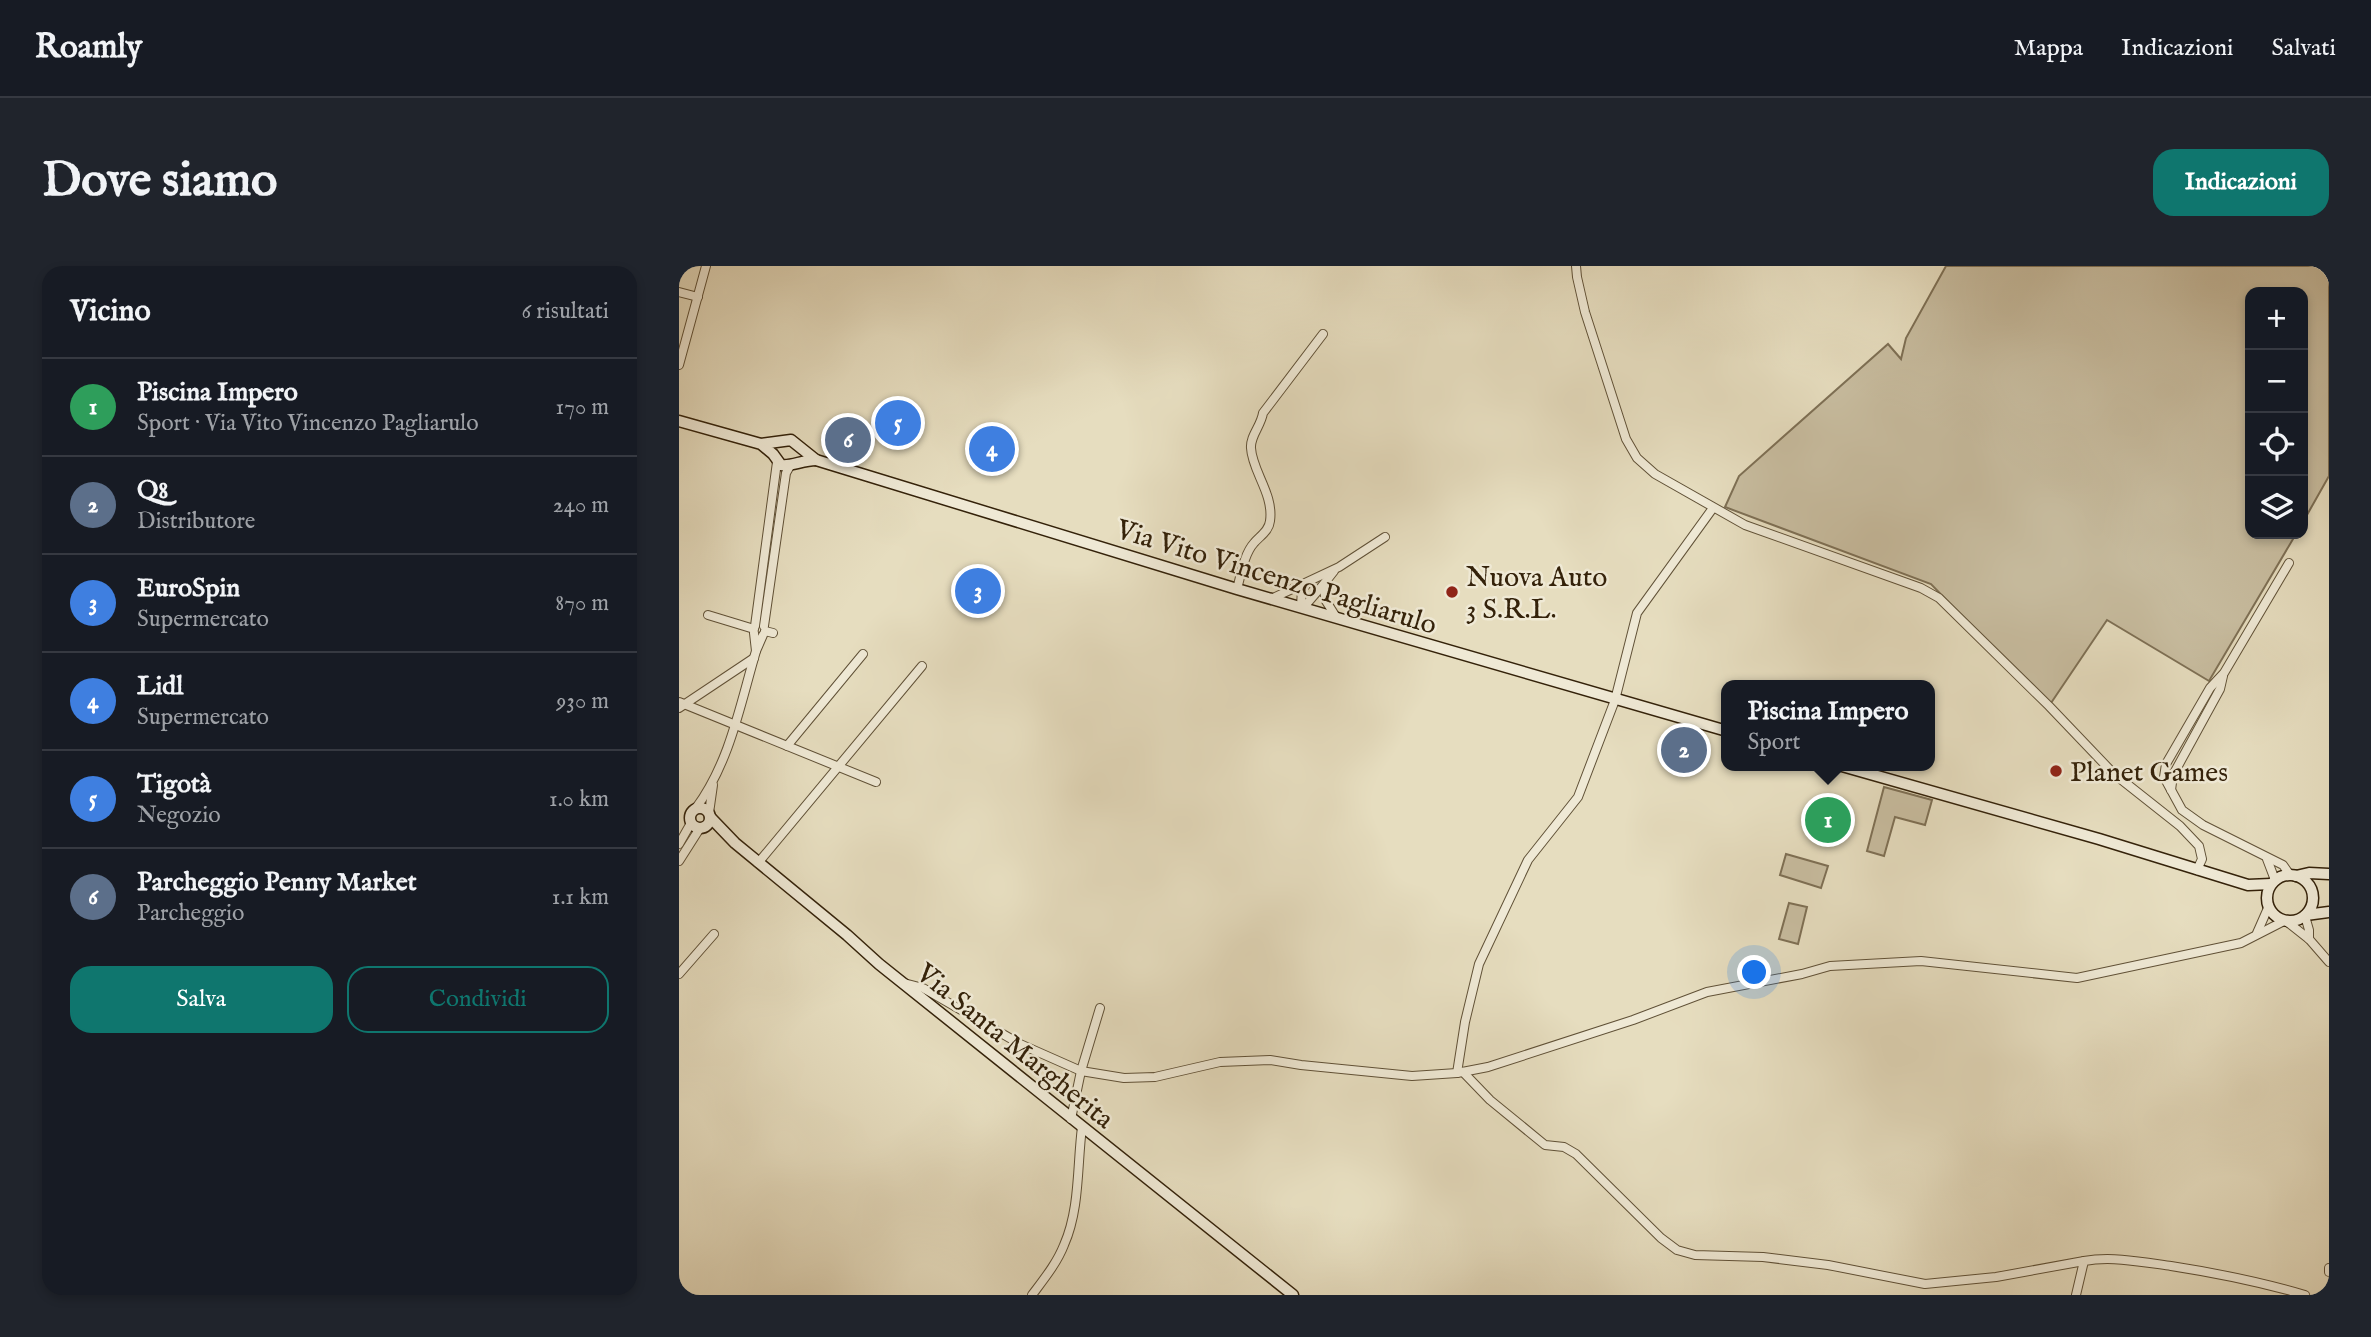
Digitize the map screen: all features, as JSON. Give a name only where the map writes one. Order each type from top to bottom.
[{"type":"street","points":[[679,365],[706,266]]},
{"type":"street","points":[[1576,266],[1585,312],[1626,439],[1637,458],[1655,474],[1745,525],[1921,588],[1939,598],[2113,773],[2181,826],[2199,846],[2202,859],[2197,870]]},
{"type":"street","points":[[679,292],[698,297]]},
{"type":"street","points":[[1237,589],[1249,550],[1269,527],[1271,520],[1268,491],[1253,458],[1252,438],[1259,429],[1263,413],[1323,334]]},
{"type":"street","points":[[679,421],[761,444],[791,440],[799,447],[800,453],[786,473],[761,630],[737,725],[679,862]]},
{"type":"street","points":[[761,630],[778,442]]},
{"type":"street","points":[[761,444],[775,458],[794,463]]},
{"type":"street","name":"Via Vito Vincenzo Pagliarulo","points":[[799,447],[816,460],[1237,589],[1721,729]]},
{"type":"street","name":"Via Vito Vincenzo Pagliarulo","points":[[794,463],[816,460]]},
{"type":"street","points":[[1460,1072],[1465,1022],[1479,964],[1528,860],[1578,797],[1615,700],[1637,613],[1713,508]]},
{"type":"street","points":[[1272,599],[1339,567],[1385,537]]},
{"type":"street","points":[[2289,563],[2224,673],[2210,688],[2167,764],[2164,777],[2182,810],[2203,825],[2283,865],[2293,875],[2307,882],[2313,896],[2329,911]]},
{"type":"street","points":[[1302,607],[1339,567]]},
{"type":"street","points":[[1302,607],[1302,589],[1310,581]]},
{"type":"street","points":[[1323,585],[1326,601],[1336,617]]},
{"type":"street","points":[[708,615],[761,630]]},
{"type":"street","points":[[680,704],[755,654]]},
{"type":"street","points":[[787,746],[863,654]]},
{"type":"street","points":[[758,863],[922,666]]},
{"type":"street","points":[[680,704],[876,782]]},
{"type":"street","points":[[1860,771],[2099,839],[2248,885],[2309,873],[2329,875]]},
{"type":"street","points":[[679,812],[709,823],[714,778]]},
{"type":"street","points":[[679,844],[702,808],[710,815]]},
{"type":"street","name":"Via Santa Margherita","points":[[710,815],[735,843],[901,982],[1293,1295]]},
{"type":"street","name":"Via Santa Margherita","points":[[696,819],[735,843]]},
{"type":"street","points":[[2257,933],[2267,905],[2266,896],[2273,882],[2267,859]]},
{"type":"street","points":[[2309,939],[2305,916],[2320,883],[2329,875]]},
{"type":"street","points":[[2248,885],[2272,914],[2309,939],[2329,962]]},
{"type":"street","points":[[901,982],[923,988],[1020,1044],[1081,1072],[1124,1078],[1155,1077],[1220,1062],[1247,1059],[1412,1076],[1460,1072],[1546,1049],[1707,992],[1802,974],[1830,965],[1921,961],[2077,978],[2241,943],[2285,921],[2293,922],[2305,916],[2329,911]]},
{"type":"street","points":[[679,974],[714,934]]},
{"type":"street","points":[[1071,1119],[1081,1072],[1100,1008]]},
{"type":"street","points":[[1460,1072],[1545,1145],[1564,1147],[1576,1154],[1661,1238],[1677,1250],[1695,1255],[1763,1257],[1828,1265],[1925,1284],[1996,1277],[2095,1259],[2141,1261],[2207,1272],[2305,1295]]},
{"type":"street","points":[[1032,1295],[1059,1254],[1071,1225],[1082,1127]]},
{"type":"street","points":[[2076,1295],[2084,1261]]},
{"type":"shaded area","points":[[1946,266],[2329,266],[2329,476],[2308,513],[2308,287],[2245,287],[2245,539],[2293,539],[2209,681],[2107,620],[2049,706],[1931,584],[1725,507],[1739,476],[1888,344],[1901,359],[1906,338]]},
{"type":"shaded area","points":[[1884,787],[1932,800],[1925,825],[1895,817],[1884,856],[1867,851]]},
{"type":"shaded area","points":[[1786,854],[1828,866],[1821,888],[1780,875]]},
{"type":"shaded area","points":[[1789,903],[1807,907],[1798,944],[1779,939]]},
{"type":"place","name":"Tigotà","points":[[898,423]]},
{"type":"place","name":"Parcheggio Penny Market","points":[[848,440]]},
{"type":"place","name":"Lidl","points":[[992,449]]},
{"type":"place","name":"EuroSpin","points":[[978,591]]},
{"type":"place","name":"Nuova Auto 3 S.R.L.","points":[[1452,592]]},
{"type":"place","name":"Q8","points":[[1684,750]]},
{"type":"place","name":"Planet Games","points":[[2056,771]]},
{"type":"place","name":"Piscina Impero","points":[[1828,820]]}]
